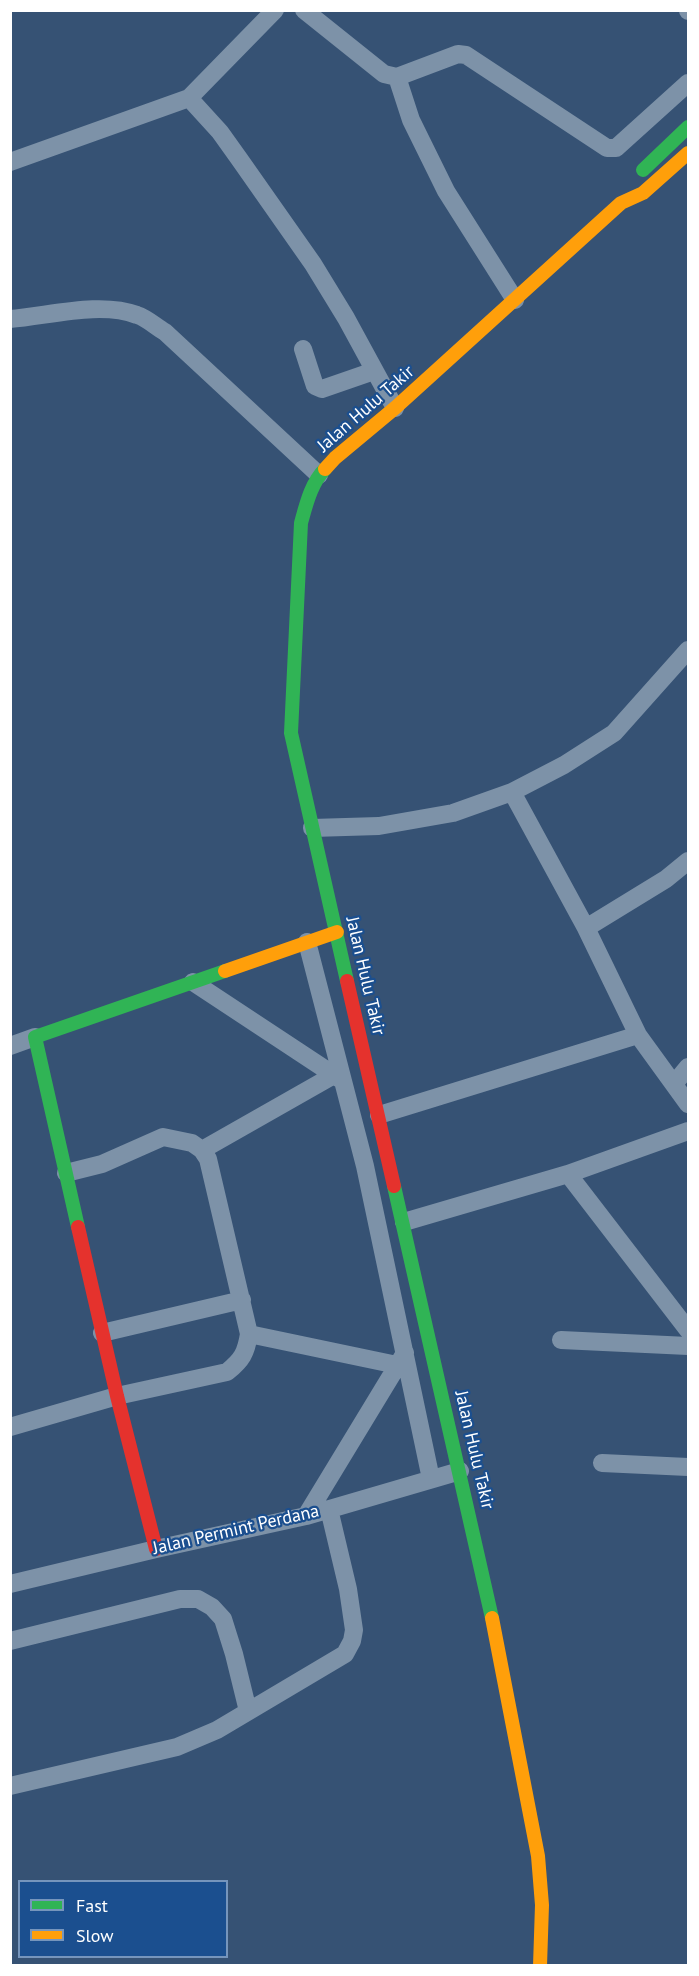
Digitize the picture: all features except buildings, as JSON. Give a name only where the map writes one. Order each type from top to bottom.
[{"type":"street","points":[[10,162],[189,98],[275,10]]},
{"type":"street","points":[[304,10],[384,74],[397,77],[458,54],[466,55],[607,148],[616,148],[688,83]]},
{"type":"street","points":[[397,77],[411,120],[446,191],[515,300]]},
{"type":"street","points":[[189,98],[220,132],[313,264],[346,318],[395,408]]},
{"type":"street","points":[[621,203],[631,182],[688,127]]},
{"type":"street","name":"Jalan Hulu Takir","points":[[540,1965],[542,1905],[532,1816],[460,1471],[291,733],[300,524],[319,475],[335,458],[395,408],[621,203],[643,193],[688,153]]},
{"type":"street","points":[[10,319],[102,310],[138,315],[165,332],[319,475]]},
{"type":"street","points":[[303,349],[315,386],[322,390],[374,371]]},
{"type":"street","points":[[312,828],[379,826],[453,813],[513,792],[564,765],[614,733],[688,650]]},
{"type":"street","points":[[513,792],[586,928],[638,1035],[688,1104]]},
{"type":"street","points":[[586,928],[666,879],[688,861]]},
{"type":"street","points":[[10,1046],[337,932]]},
{"type":"street","points":[[307,942],[338,1078],[365,1166],[401,1359],[430,1479]]},
{"type":"street","points":[[193,982],[338,1078]]},
{"type":"street","points":[[379,1115],[638,1035]]},
{"type":"street","points":[[35,1037],[102,1333],[156,1549]]},
{"type":"street","points":[[674,1084],[688,1067]]},
{"type":"street","points":[[202,1150],[338,1078]]},
{"type":"street","points":[[404,1222],[568,1174],[688,1131]]},
{"type":"street","points":[[10,1427],[117,1396],[227,1372],[239,1362],[246,1350],[249,1334],[242,1300],[208,1160],[202,1150],[192,1143],[163,1137],[102,1164],[66,1173]]},
{"type":"street","points":[[568,1174],[688,1330]]},
{"type":"street","points":[[102,1333],[242,1300]]},
{"type":"street","points":[[249,1334],[401,1359]]},
{"type":"street","points":[[561,1340],[688,1346]]},
{"type":"street","points":[[306,1516],[401,1359]]},
{"type":"street","points":[[602,1462],[688,1467]]},
{"type":"street","name":"Jalan Permint Perdana","points":[[10,1584],[306,1516],[460,1471]]},
{"type":"street","points":[[10,1786],[177,1747],[217,1730],[345,1654],[352,1641],[354,1630],[348,1589],[329,1509]]},
{"type":"street","points":[[10,1641],[180,1599],[198,1599],[212,1607],[222,1619],[234,1654],[248,1711]]},
{"type":"traffic: fast","points":[[643,170],[688,127]]},
{"type":"traffic: fast","points":[[325,469],[313,487],[301,523],[291,733],[347,981]]},
{"type":"traffic: fast","points":[[78,1227],[35,1037],[225,971]]},
{"type":"traffic: fast","points":[[394,1186],[492,1618]]},
{"type":"traffic: slow","points":[[325,469],[621,203],[643,193],[688,153]]},
{"type":"traffic: slow","points":[[225,971],[337,932]]},
{"type":"traffic: slow","points":[[492,1618],[538,1856],[542,1905],[540,1966]]},
{"type":"traffic: jam","points":[[347,981],[394,1186]]},
{"type":"traffic: jam","points":[[78,1227],[117,1396],[156,1549]]}]
